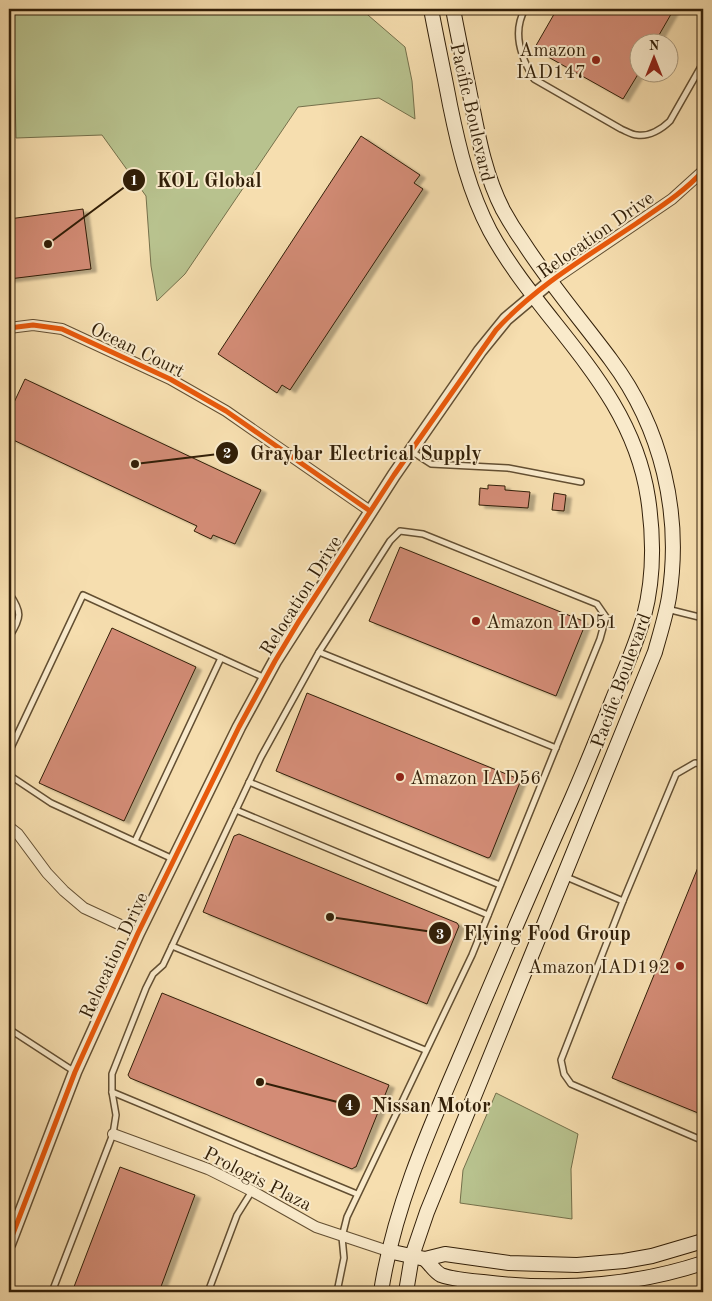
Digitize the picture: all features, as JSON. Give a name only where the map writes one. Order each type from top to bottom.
[{"type":"main road","name":"Pacific Boulevard","points":[[381,1292],[388,1251],[397,1217],[445,1092],[635,645],[644,614],[652,565],[652,538],[648,496],[625,423],[614,402],[595,374],[510,263],[491,232],[470,186],[459,146],[431,9]]},
{"type":"main road","name":"Pacific Boulevard","points":[[406,1292],[419,1257],[427,1212],[655,652],[666,609],[672,569],[673,526],[659,453],[646,420],[613,362],[550,282],[503,211],[491,182],[480,141],[453,9]]},
{"type":"main road","points":[[388,1251],[419,1257],[445,1254],[509,1263],[544,1265],[597,1264],[652,1256],[703,1241]]},
{"type":"main road","points":[[419,1257],[440,1275],[494,1283],[541,1286],[582,1286],[646,1278],[703,1264]]},
{"type":"street","name":"Relocation Drive","points":[[9,1244],[13,1223],[75,1072],[138,933],[239,727],[265,678],[299,621],[370,511],[496,330],[550,282],[672,198],[703,171]]},
{"type":"street","name":"Ocean Court","points":[[9,328],[33,325],[62,329],[170,379],[233,417],[370,511]]},
{"type":"street","points":[[9,827],[18,834],[47,873],[84,908],[138,933]]},
{"type":"street","name":"Prologis Plaza","points":[[113,1134],[208,1169],[316,1227],[388,1251]]},
{"type":"lane","points":[[525,9],[519,26],[518,39],[526,66],[534,79],[622,129],[637,135],[650,134],[664,128],[670,121],[703,63]]},
{"type":"lane","points":[[410,451],[431,464],[508,468],[581,482]]},
{"type":"lane","points":[[52,1292],[113,1134],[116,1115],[112,1092],[112,1074],[146,988],[153,974],[163,965],[261,757],[319,652],[390,541],[400,531],[423,534],[597,604],[606,617],[600,639],[472,955],[347,1217],[342,1237],[344,1258],[337,1292]]},
{"type":"lane","points":[[9,592],[18,608],[18,622],[9,636]]},
{"type":"lane","points":[[9,752],[83,595],[265,678]]},
{"type":"lane","points":[[666,609],[703,618]]},
{"type":"lane","points":[[319,652],[556,748]]},
{"type":"lane","points":[[135,841],[221,658]]},
{"type":"lane","points":[[703,764],[695,763],[676,774],[561,1060],[564,1074],[571,1084],[699,1139],[703,1138]]},
{"type":"lane","points":[[9,776],[51,803],[175,860]]},
{"type":"lane","points":[[249,782],[500,885]]},
{"type":"lane","points":[[236,810],[488,915]]},
{"type":"lane","points":[[564,876],[624,901]]},
{"type":"lane","points":[[172,946],[426,1050]]},
{"type":"lane","points":[[9,1029],[75,1072]]},
{"type":"lane","points":[[112,1092],[357,1194]]},
{"type":"lane","points":[[208,1292],[237,1215],[252,1191]]},
{"type":"green space","points":[[13,9],[361,9],[405,47],[412,81],[415,119],[379,98],[298,107],[185,274],[157,301],[151,266],[146,196],[102,135],[16,138]]},
{"type":"green space","points":[[496,1093],[578,1134],[571,1169],[572,1219],[460,1203],[463,1170]]},
{"type":"building","name":"Amazon IAD147","points":[[557,9],[674,9],[661,32],[630,32],[630,82],[633,82],[623,99],[534,49]]},
{"type":"building","points":[[361,136],[420,175],[414,183],[423,189],[290,390],[282,385],[277,393],[218,354]]},
{"type":"building","points":[[83,209],[91,269],[9,279],[9,219]]},
{"type":"building","points":[[25,379],[261,490],[235,544],[213,535],[211,539],[194,531],[197,526],[9,438],[9,413]]},
{"type":"building","points":[[488,485],[505,486],[505,490],[530,492],[528,508],[479,505],[480,488],[488,489]]},
{"type":"building","points":[[554,493],[566,495],[564,511],[552,510]]},
{"type":"building","name":"Amazon IAD51","points":[[400,547],[583,621],[585,625],[556,696],[369,621]]},
{"type":"building","points":[[112,628],[196,667],[124,821],[39,783]]},
{"type":"building","name":"Amazon IAD56","points":[[307,693],[521,780],[490,857],[488,858],[276,771]]},
{"type":"building","points":[[239,834],[457,923],[459,926],[427,1004],[203,912],[234,836]]},
{"type":"building","name":"Amazon IAD192","points":[[703,855],[703,1115],[612,1078]]},
{"type":"building","points":[[162,993],[389,1085],[356,1167],[352,1169],[130,1078],[128,1075]]},
{"type":"building","points":[[120,1167],[195,1195],[159,1292],[72,1292]]},
{"type":"cycle path","points":[[9,1244],[75,1072],[138,933],[239,727],[299,621],[394,475],[496,330],[528,299],[581,260],[671,199],[703,171]]},
{"type":"cycle path","points":[[9,328],[33,325],[62,329],[170,379],[226,411],[370,511]]},
{"type":"place","name":"Amazon IAD147","points":[[596,60]]},
{"type":"place","name":"KOL Global","points":[[48,244]]},
{"type":"place","name":"Graybar Electrical Supply","points":[[135,464]]},
{"type":"place","name":"Amazon IAD51","points":[[476,621]]},
{"type":"place","name":"Amazon IAD56","points":[[400,777]]},
{"type":"place","name":"Flying Food Group","points":[[330,917]]},
{"type":"place","name":"Amazon IAD192","points":[[680,966]]},
{"type":"place","name":"Nissan Motor","points":[[260,1082]]}]
